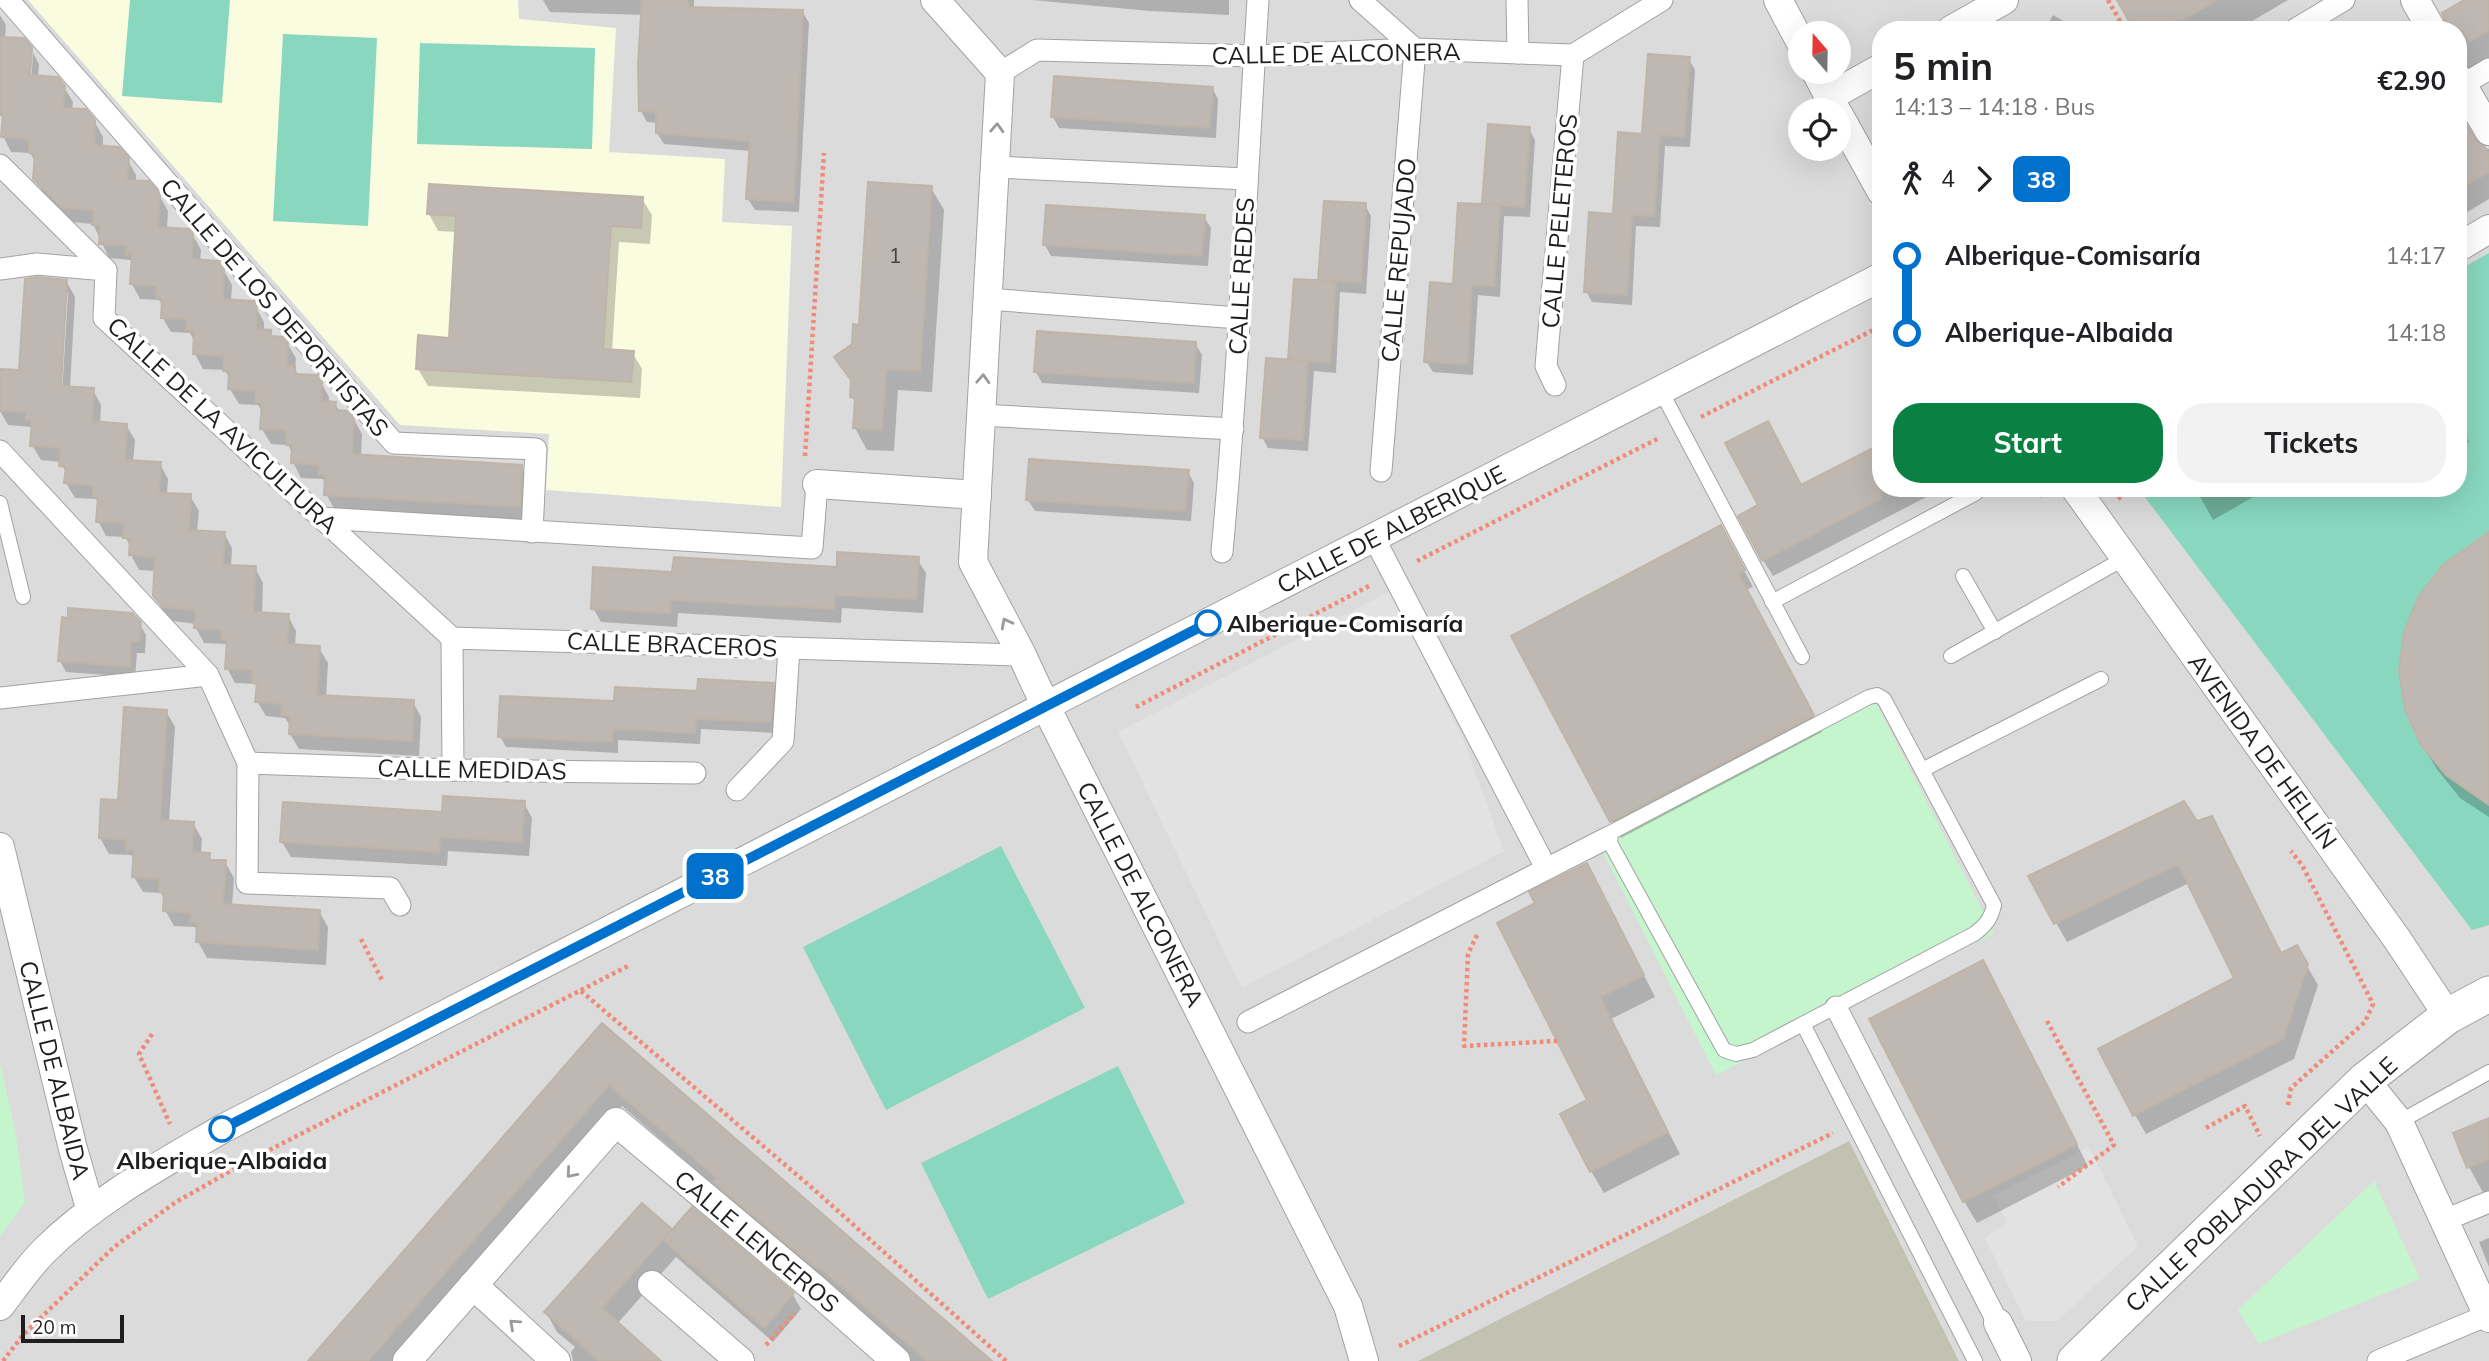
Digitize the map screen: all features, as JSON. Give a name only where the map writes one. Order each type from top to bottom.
[{"type":"street","name":"CALLE DE LOS DEPORTISTAS","points":[[8,0],[394,443],[536,449],[532,533]]},
{"type":"street","points":[[935,0],[1000,73]]},
{"type":"street","name":"CALLE REDES","points":[[1222,552],[1233,429],[1258,0]]},
{"type":"street","points":[[1360,0],[1415,49]]},
{"type":"street","points":[[1517,0],[1518,53]]},
{"type":"street","points":[[1573,55],[1662,0]]},
{"type":"street","points":[[1778,0],[1789,21]]},
{"type":"street","points":[[1967,21],[2004,0]]},
{"type":"street","points":[[2309,21],[2344,0]]},
{"type":"street","points":[[2416,0],[2427,21]]},
{"type":"street","name":"CALLE DE ALCONERA","points":[[1364,1361],[1348,1307],[1046,707],[1023,655],[973,562],[1000,73],[1037,50],[1255,56],[1415,49],[1573,55]]},
{"type":"street","name":"CALLE REPUJADO","points":[[1381,471],[1415,49]]},
{"type":"street","name":"CALLE PELETEROS","points":[[1555,384],[1546,366],[1573,55]]},
{"type":"street","points":[[2467,80],[2489,69]]},
{"type":"street","points":[[1846,98],[1872,76]]},
{"type":"street","points":[[2467,95],[2489,131]]},
{"type":"street","points":[[1851,137],[1872,175]]},
{"type":"street","points":[[0,165],[106,270]]},
{"type":"street","points":[[995,167],[1246,179]]},
{"type":"street","points":[[2467,242],[2489,229]]},
{"type":"street","points":[[0,268],[37,264],[106,270]]},
{"type":"street","name":"CALLE DE LA AVICULTURA","points":[[106,270],[104,318],[452,638]]},
{"type":"street","name":"CALLE DE ALBERIQUE","points":[[0,1306],[43,1252],[91,1211],[222,1129],[1872,282]]},
{"type":"street","points":[[988,299],[1239,318]]},
{"type":"street","points":[[981,415],[1233,429]]},
{"type":"street","points":[[0,451],[208,675],[248,763],[247,883],[390,888],[400,905]]},
{"type":"street","points":[[321,518],[532,533],[812,548],[817,484],[977,495]]},
{"type":"street","name":"AVENIDA DE HELLÍN","points":[[2082,497],[2404,949],[2448,1016]]},
{"type":"street","points":[[1374,538],[1546,868]]},
{"type":"street","points":[[452,638],[453,770]]},
{"type":"street","name":"CALLE BRACEROS","points":[[452,638],[1023,655]]},
{"type":"street","points":[[737,790],[783,741],[789,648]]},
{"type":"street","points":[[0,698],[208,675]]},
{"type":"street","name":"CALLE MEDIDAS","points":[[248,763],[453,770],[695,773]]},
{"type":"street","points":[[1248,1022],[1607,838]]},
{"type":"street","name":"CALLE DE ALBAIDA","points":[[0,847],[91,1211]]},
{"type":"street","name":"CALLE POBLADURA DEL VALLE","points":[[2075,1361],[2365,1080],[2448,1016],[2489,994]]},
{"type":"street","points":[[1836,1007],[2017,1361]]},
{"type":"street","points":[[2365,1080],[2399,1122],[2489,1316],[2378,1361]]},
{"type":"street","name":"CALLE LENCEROS","points":[[473,1285],[616,1122],[896,1361]]},
{"type":"street","points":[[2445,1220],[2489,1202]]},
{"type":"street","points":[[407,1361],[473,1285],[556,1361]]},
{"type":"street","points":[[652,1285],[750,1356]]},
{"type":"lane","points":[[1661,391],[1802,657]]},
{"type":"lane","points":[[1772,602],[1969,497]]},
{"type":"lane","points":[[0,503],[23,597]]},
{"type":"lane","points":[[1951,656],[2125,558]]},
{"type":"lane","points":[[1963,576],[1995,632]]},
{"type":"lane","points":[[1922,770],[2101,679]]},
{"type":"lane","points":[[1877,695],[1884,699],[1922,770],[1994,905],[1992,917],[1973,934],[1753,1050],[1736,1054],[1724,1050],[1607,838],[1610,832],[1877,695]]},
{"type":"lane","points":[[1803,1024],[1975,1361]]},
{"type":"lane","name":"CALLE POBLADURA DEL VALLE","points":[[2399,1122],[2489,1072]]},
{"type":"path","points":[[2108,0],[2120,21]]},
{"type":"path","points":[[817,484],[804,453],[824,153]]},
{"type":"path","points":[[1136,708],[1393,573],[1872,331]]},
{"type":"path","points":[[2287,845],[2302,865],[2373,1004],[2365,1022],[2291,1088],[2287,1108]]},
{"type":"path","points":[[1497,894],[1468,954],[1464,1046],[1557,1041]]},
{"type":"path","points":[[361,939],[382,980]]},
{"type":"path","points":[[3,1361],[23,1335],[114,1247],[176,1202],[250,1160],[628,965]]},
{"type":"path","points":[[581,990],[810,1186],[1006,1361]]},
{"type":"path","points":[[2047,1021],[2114,1145],[2058,1187]]},
{"type":"path","points":[[152,1034],[139,1054],[202,1187]]},
{"type":"path","points":[[2206,1128],[2245,1106],[2260,1137]]},
{"type":"path","points":[[1399,1346],[1855,1123]]},
{"type":"path","points":[[750,1356],[816,1290]]},
{"type":"shaded area","points":[[0,0],[2489,0],[2489,1361],[0,1361]]},
{"type":"shaded area","points":[[28,0],[518,0],[519,19],[616,28],[609,152],[725,159],[722,222],[792,226],[781,507],[546,490],[549,434],[400,425]]},
{"type":"shaded area","points":[[1391,591],[1463,739],[1504,851],[1242,988],[1118,732]]},
{"type":"shaded area","points":[[1849,1141],[1959,1361],[1418,1361]]},
{"type":"shaded area","points":[[2089,1147],[2138,1246],[2057,1321],[2026,1321],[1985,1238],[2007,1222],[1993,1196]]},
{"type":"green space","points":[[130,0],[230,0],[222,103],[122,96]]},
{"type":"green space","points":[[283,34],[377,38],[368,226],[273,221]]},
{"type":"green space","points":[[420,43],[595,48],[592,149],[417,144]]},
{"type":"green space","points":[[2489,253],[2489,925],[2472,930],[2145,497],[2467,497],[2467,265]]},
{"type":"green space","points":[[1874,699],[1994,933],[1716,1075],[1597,841]]},
{"type":"green space","points":[[1001,846],[1085,1008],[886,1110],[803,947]]},
{"type":"green space","points":[[0,1064],[16,1134],[25,1203],[0,1236]]},
{"type":"green space","points":[[1118,1066],[1185,1203],[988,1299],[921,1163]]},
{"type":"green space","points":[[2374,1181],[2420,1279],[2259,1344],[2238,1310]]},
{"type":"building","points":[[642,0],[688,0],[688,7],[803,10],[794,202],[746,199],[750,141],[656,133],[656,112],[639,111],[638,64]]},
{"type":"building","points":[[2117,0],[2217,0],[2181,21],[2129,21]]},
{"type":"building","points":[[2464,0],[2489,0],[2489,30],[2469,42],[2467,21],[2445,21],[2442,13]]},
{"type":"building","points":[[0,37],[24,38],[32,47],[30,75],[58,77],[65,86],[63,108],[86,109],[95,120],[94,145],[119,147],[129,158],[127,180],[149,181],[160,194],[158,227],[190,229],[193,233],[192,259],[218,261],[224,268],[223,299],[253,301],[257,305],[256,329],[271,330],[271,336],[284,337],[288,342],[287,365],[295,366],[295,374],[318,375],[322,380],[321,401],[336,402],[335,410],[349,411],[354,417],[352,454],[522,465],[520,507],[324,495],[325,475],[318,475],[319,465],[291,463],[292,445],[286,445],[286,430],[260,429],[262,403],[255,403],[256,391],[228,389],[229,372],[223,371],[224,356],[193,354],[194,331],[186,330],[187,319],[161,318],[162,299],[156,298],[157,286],[130,284],[132,255],[126,254],[127,245],[99,244],[100,226],[92,225],[94,210],[62,208],[33,179],[35,154],[29,153],[29,139],[1,137],[3,113],[0,112]]},
{"type":"building","points":[[1648,54],[1690,57],[1684,137],[1660,135],[1654,216],[1632,215],[1627,295],[1584,292],[1589,212],[1613,214],[1618,132],[1642,134]]},
{"type":"building","points":[[1054,76],[1213,87],[1210,128],[1051,117]]},
{"type":"building","points":[[1488,124],[1530,127],[1524,207],[1482,204]]},
{"type":"building","points":[[2467,126],[2489,155],[2489,172],[2467,184]]},
{"type":"building","points":[[868,182],[932,186],[920,371],[886,369],[882,430],[853,428],[855,398],[850,397],[851,380],[834,357],[852,344],[853,324],[859,325]]},
{"type":"building","points":[[429,184],[643,197],[641,228],[611,226],[603,349],[634,351],[631,382],[416,369],[418,335],[449,338],[456,216],[427,214]]},
{"type":"building","points":[[1324,201],[1366,203],[1361,283],[1318,280]]},
{"type":"building","points":[[1458,203],[1500,205],[1494,286],[1472,285],[1467,364],[1424,362],[1430,282],[1453,284]]},
{"type":"building","points":[[1046,205],[1205,215],[1202,256],[1043,245]]},
{"type":"building","points":[[37,277],[67,280],[61,386],[94,388],[92,421],[127,424],[125,460],[161,462],[159,493],[191,494],[189,530],[225,532],[223,565],[256,566],[253,612],[289,614],[287,644],[320,646],[317,695],[414,700],[412,741],[289,734],[290,715],[281,715],[282,704],[255,702],[257,684],[252,683],[253,670],[225,669],[227,639],[221,639],[222,630],[194,628],[195,610],[163,607],[153,596],[155,557],[129,555],[130,538],[123,538],[124,523],[96,522],[98,497],[93,497],[93,485],[64,483],[66,467],[59,466],[61,448],[30,446],[32,420],[26,420],[26,412],[0,411],[0,369],[19,370],[25,279]]},
{"type":"building","points":[[1294,279],[1336,281],[1330,363],[1288,359]]},
{"type":"building","points":[[1037,331],[1196,342],[1194,383],[1034,372]]},
{"type":"building","points":[[1266,358],[1308,361],[1303,440],[1260,438]]},
{"type":"building","points":[[1768,421],[1801,485],[1872,449],[1872,497],[1881,499],[1762,561],[1738,516],[1758,505],[1725,443]]},
{"type":"building","points":[[1029,459],[1189,470],[1185,511],[1026,500]]},
{"type":"building","points":[[1721,525],[1745,570],[1738,573],[1814,715],[1610,822],[1511,636]]},
{"type":"building","points":[[2489,532],[2489,805],[2446,775],[2421,745],[2405,710],[2399,671],[2404,632],[2419,596],[2443,565]]},
{"type":"building","points":[[837,552],[919,557],[916,599],[835,595],[834,609],[671,600],[670,613],[591,609],[593,567],[672,572],[674,557],[837,567]]},
{"type":"building","points":[[68,608],[132,613],[141,622],[139,642],[131,642],[130,667],[58,661],[62,617],[68,618]]},
{"type":"building","points":[[698,679],[774,683],[771,722],[696,719],[695,733],[613,729],[612,742],[498,737],[500,696],[614,701],[615,687],[697,691]]},
{"type":"building","points":[[124,707],[167,710],[160,820],[194,822],[192,852],[210,853],[209,860],[226,860],[223,904],[320,910],[318,950],[196,942],[197,922],[190,922],[191,913],[163,911],[164,893],[159,892],[159,879],[132,877],[134,850],[126,850],[127,840],[99,838],[101,799],[118,800]]},
{"type":"building","points":[[443,796],[525,801],[522,842],[440,837],[439,852],[280,842],[283,802],[442,812]]},
{"type":"building","points":[[2184,801],[2197,821],[2212,816],[2281,953],[2297,945],[2308,964],[2283,1039],[2133,1116],[2098,1049],[2234,978],[2178,864],[2054,924],[2028,876]]},
{"type":"building","points":[[1587,863],[1644,975],[1600,997],[1668,1132],[1590,1172],[1560,1114],[1587,1100],[1497,923],[1535,903],[1529,892]]},
{"type":"building","points":[[1983,960],[2077,1144],[1963,1202],[1869,1019]]},
{"type":"building","points":[[602,1023],[992,1361],[927,1361],[818,1266],[816,1268],[713,1182],[717,1178],[609,1085],[368,1361],[308,1361]]},
{"type":"building","points":[[2489,1118],[2489,1159],[2467,1168],[2453,1133]]},
{"type":"building","points":[[642,1203],[672,1229],[602,1308],[661,1361],[599,1361],[544,1312]]},
{"type":"building","points":[[692,1207],[794,1293],[764,1328],[663,1240]]},
{"type":"bus line","name":"38","points":[[222,1129],[1208,623]]},
{"type":"place","name":"Alberique-Comisaría","points":[[1208,623]]},
{"type":"place","name":"Alberique-Albaida","points":[[222,1129]]}]
